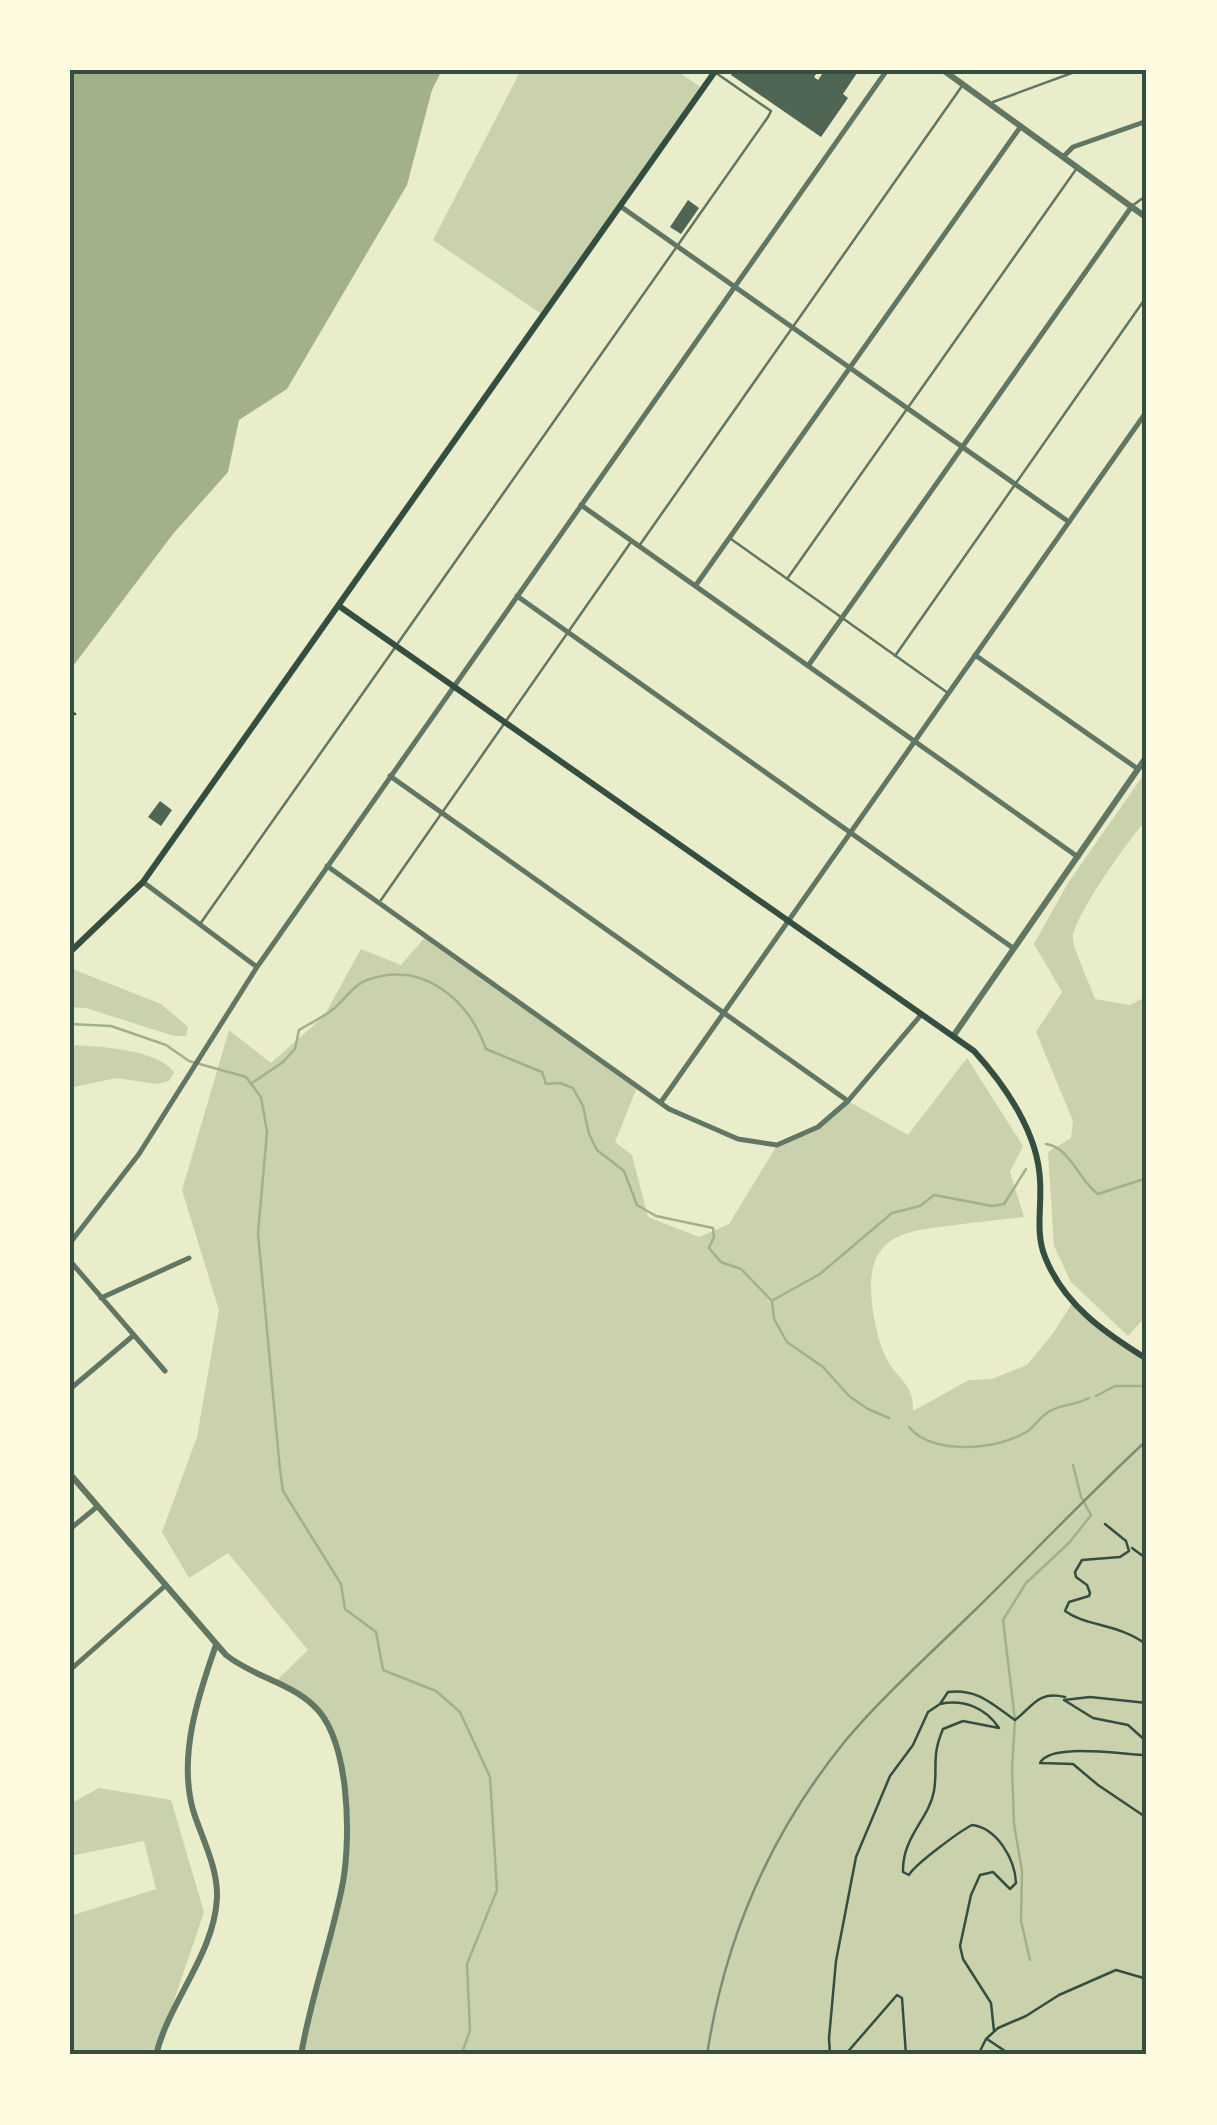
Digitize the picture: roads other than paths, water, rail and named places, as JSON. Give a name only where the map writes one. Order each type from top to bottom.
[{"type":"main road","points":[[70,952],[143,882],[715,71]]},
{"type":"main road","points":[[339,606],[974,1052],[1003,1088],[1035,1154],[1040,1180],[1038,1229],[1045,1258],[1058,1282],[1083,1314],[1147,1359]]},
{"type":"street","points":[[70,1242],[131,1166],[190,1070],[327,866],[887,70]]},
{"type":"street","points":[[943,70],[1147,218]]},
{"type":"street","points":[[1064,157],[1073,146],[1147,120]]},
{"type":"street","points":[[696,586],[1021,126]]},
{"type":"street","points":[[620,206],[1069,522]]},
{"type":"street","points":[[808,666],[1132,206]]},
{"type":"street","points":[[661,1102],[1147,410]]},
{"type":"street","points":[[581,505],[1078,857]]},
{"type":"street","points":[[517,596],[1014,948]]},
{"type":"street","points":[[975,655],[1138,770]]},
{"type":"street","points":[[954,1035],[1147,756]]},
{"type":"street","points":[[390,776],[848,1101]]},
{"type":"street","points":[[327,866],[661,1102],[684,1117],[738,1139],[777,1145],[818,1126],[848,1101],[922,1014]]},
{"type":"street","points":[[143,882],[257,968]]},
{"type":"street","points":[[101,1298],[189,1258]]},
{"type":"street","points":[[70,1261],[166,1371]]},
{"type":"street","points":[[70,1389],[134,1335]]},
{"type":"street","points":[[70,1474],[216,1644],[245,1669],[312,1703],[339,1748],[344,1811],[343,1879],[301,2055]]},
{"type":"street","points":[[70,1529],[98,1506]]},
{"type":"street","points":[[71,1667],[166,1585]]},
{"type":"street","points":[[156,2055],[172,2009],[207,1943],[215,1915],[216,1880],[193,1808],[187,1766],[216,1644]]},
{"type":"lane","points":[[990,104],[1080,70]]},
{"type":"lane","points":[[200,924],[771,112],[715,71]]},
{"type":"lane","points":[[378,904],[568,632],[792,327],[962,84]]},
{"type":"lane","points":[[787,579],[1078,167]]},
{"type":"lane","points":[[1132,206],[1147,195]]},
{"type":"lane","points":[[895,656],[1147,296]]},
{"type":"lane","points":[[730,538],[948,694]]},
{"type":"waterway","points":[[252,1083],[295,1049],[299,1030],[332,1010],[362,982],[387,975],[407,975],[441,988],[468,1014],[486,1049],[542,1072],[546,1084],[560,1083],[573,1088],[597,1150],[624,1171],[637,1205],[656,1216],[713,1228],[709,1248],[721,1262],[741,1269],[772,1301],[774,1319],[787,1342],[823,1367],[849,1396],[889,1418]]},
{"type":"waterway","points":[[70,1024],[111,1026],[166,1045],[189,1061],[246,1077],[261,1097],[267,1132],[258,1233],[283,1491],[341,1584],[345,1609],[376,1632],[383,1670],[436,1691],[460,1712],[490,1777],[497,1890],[467,1964],[470,2031],[461,2055]]},
{"type":"waterway","points":[[1046,1144],[1062,1151],[1098,1194],[1147,1178]]},
{"type":"waterway","points":[[773,1300],[820,1274],[892,1213],[920,1206],[934,1195],[992,1206],[1004,1204],[1026,1169]]},
{"type":"waterway","points":[[1096,1396],[1115,1386],[1142,1386],[1147,1404]]},
{"type":"waterway","points":[[909,1427],[933,1443],[984,1446],[1016,1437],[1048,1412],[1089,1398]]},
{"type":"waterway","points":[[1030,1960],[1021,1921],[1022,1871],[1014,1824],[1012,1768],[1015,1720],[1003,1620],[1026,1583],[1069,1543],[1091,1515],[1081,1497],[1073,1465]]},
{"type":"railway","points":[[707,2055],[739,1928],[773,1849],[819,1775],[892,1690],[1147,1440]]}]
